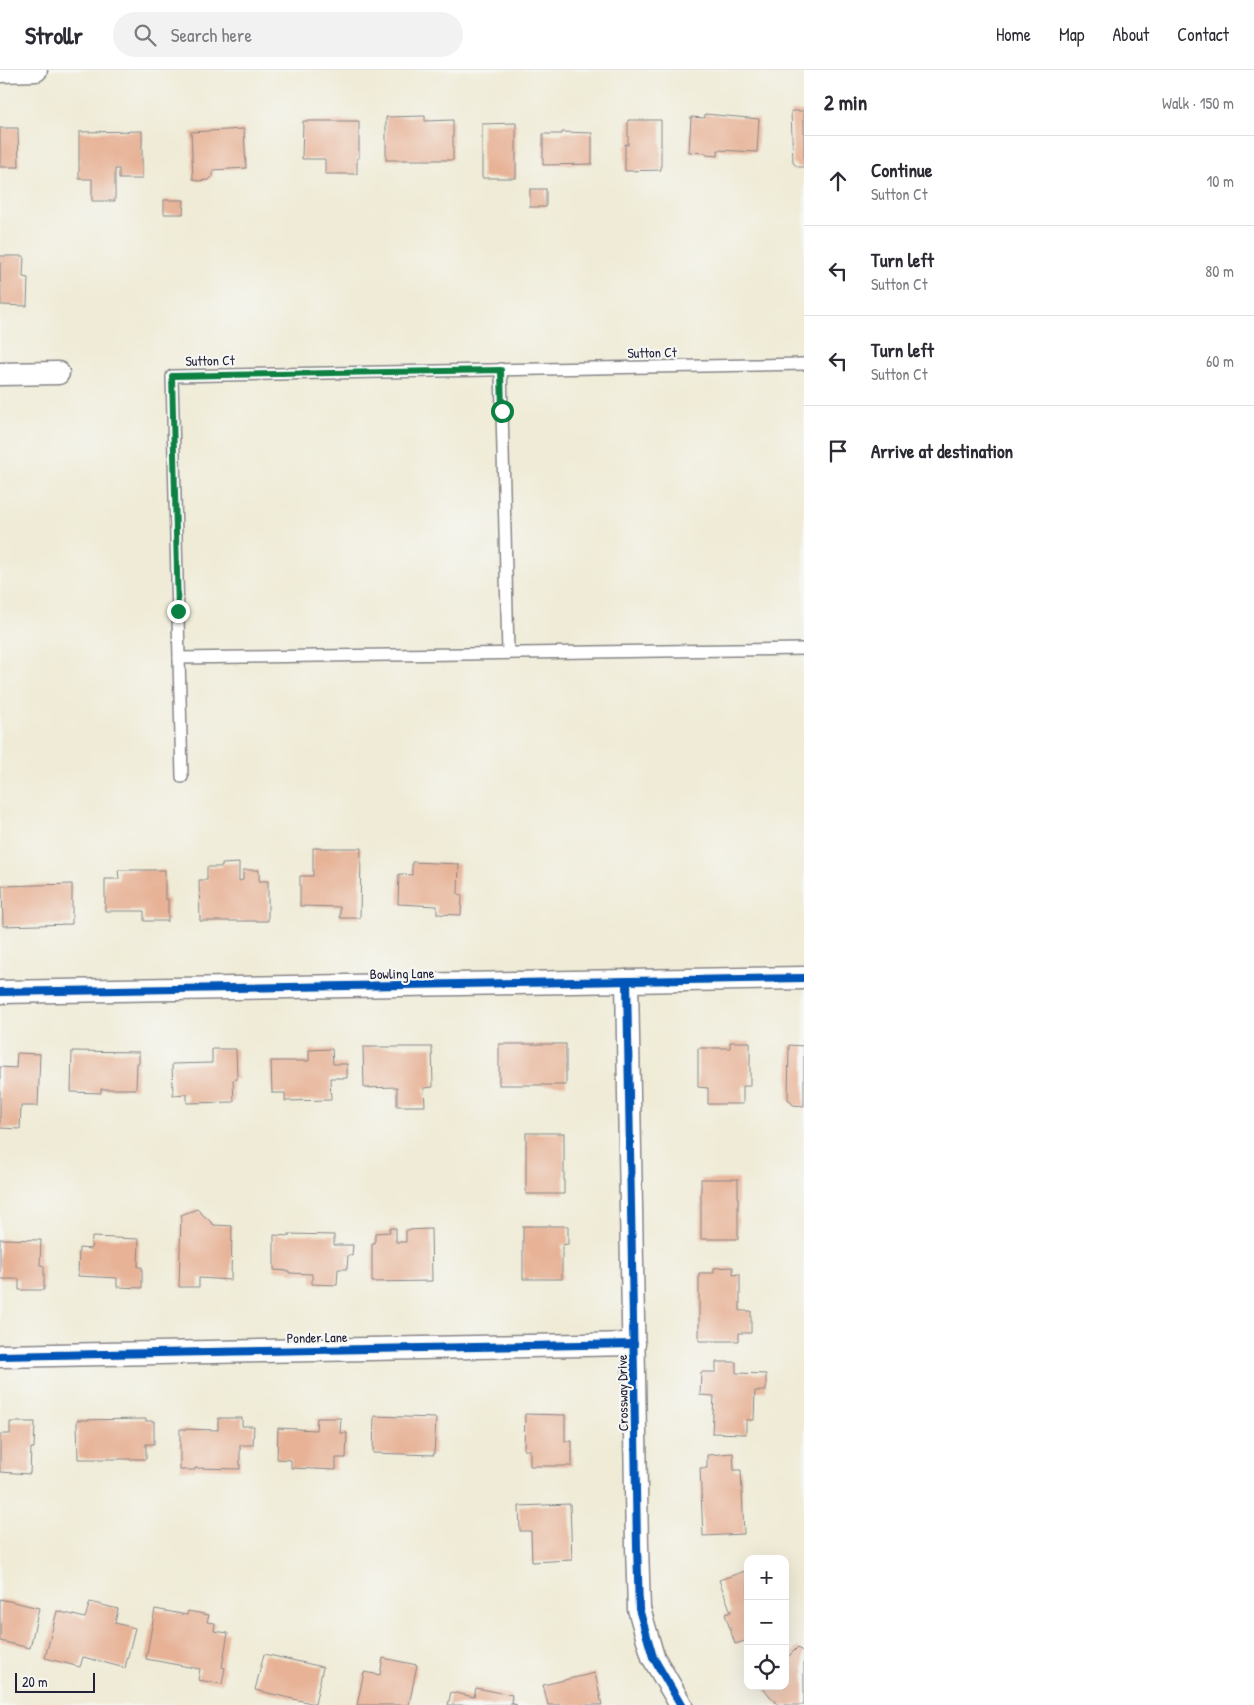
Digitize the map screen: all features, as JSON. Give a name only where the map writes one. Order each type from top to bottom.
[{"type":"street","points":[[0,70],[36,70]]},
{"type":"street","points":[[0,374],[58,374]]},
{"type":"street","name":"Bowling Lane","points":[[0,992],[804,978]]},
{"type":"street","name":"Crossway Drive","points":[[627,981],[637,1546],[640,1609],[653,1657],[681,1705]]},
{"type":"street","name":"Ponder Lane","points":[[0,1356],[634,1344]]},
{"type":"lane","name":"Sutton Ct","points":[[182,777],[172,376],[804,364]]},
{"type":"lane","points":[[501,370],[508,654]]},
{"type":"lane","points":[[179,658],[804,649]]},
{"type":"building","points":[[791,111],[804,111],[804,167],[798,167],[793,163]]},
{"type":"building","points":[[705,114],[759,119],[757,152],[718,150],[718,156],[689,152],[691,117],[705,118]]},
{"type":"building","points":[[425,116],[425,121],[453,120],[453,160],[386,160],[386,117]]},
{"type":"building","points":[[628,120],[661,120],[661,170],[625,171],[625,144],[628,145]]},
{"type":"building","points":[[303,121],[359,121],[357,174],[325,174],[325,159],[302,159]]},
{"type":"building","points":[[516,123],[516,178],[482,178],[482,124]]},
{"type":"building","points":[[0,128],[18,128],[19,167],[0,167]]},
{"type":"building","points":[[244,129],[246,168],[213,170],[213,176],[208,180],[198,181],[193,179],[191,132]]},
{"type":"building","points":[[142,131],[142,179],[119,179],[119,169],[115,169],[115,201],[92,201],[92,179],[79,179],[79,132]]},
{"type":"building","points":[[562,132],[592,133],[592,164],[543,165],[543,134],[562,134]]},
{"type":"building","points":[[530,189],[546,189],[546,207],[530,207]]},
{"type":"building","points":[[164,200],[184,200],[183,214],[164,214]]},
{"type":"building","points":[[0,256],[24,256],[23,277],[28,278],[27,306],[1,305]]},
{"type":"building","points":[[313,848],[361,848],[360,918],[340,918],[340,907],[300,906],[300,876],[313,876]]},
{"type":"building","points":[[412,862],[459,864],[458,894],[462,895],[461,915],[437,914],[437,906],[398,904],[399,874],[412,875]]},
{"type":"building","points":[[239,863],[239,881],[243,880],[243,870],[259,870],[259,881],[268,881],[268,921],[200,921],[199,880],[207,880],[207,867],[222,867],[222,864]]},
{"type":"building","points":[[118,870],[165,870],[165,899],[168,899],[168,921],[144,921],[144,911],[105,911],[105,879],[119,879]]},
{"type":"building","points":[[72,884],[72,924],[3,926],[2,886]]},
{"type":"building","points":[[730,1042],[750,1042],[750,1086],[743,1086],[743,1104],[708,1104],[708,1088],[698,1087],[698,1048],[730,1048]]},
{"type":"building","points":[[499,1044],[566,1044],[566,1085],[499,1085]]},
{"type":"building","points":[[789,1045],[804,1046],[804,1106],[793,1105],[788,1099]]},
{"type":"building","points":[[363,1047],[432,1047],[433,1087],[424,1088],[425,1106],[397,1106],[397,1087],[364,1088]]},
{"type":"building","points":[[212,1049],[236,1049],[237,1079],[233,1080],[234,1102],[187,1103],[187,1094],[173,1095],[172,1064],[212,1063]]},
{"type":"building","points":[[332,1049],[333,1064],[347,1064],[347,1078],[330,1078],[331,1100],[285,1101],[285,1093],[272,1093],[271,1061],[309,1061],[309,1050]]},
{"type":"building","points":[[72,1051],[139,1052],[136,1089],[101,1089],[101,1093],[71,1092]]},
{"type":"building","points":[[17,1053],[40,1054],[38,1106],[21,1106],[20,1129],[0,1128],[0,1067],[16,1068]]},
{"type":"building","points":[[526,1133],[564,1133],[564,1194],[526,1194]]},
{"type":"building","points":[[701,1179],[738,1179],[738,1239],[701,1239]]},
{"type":"building","points":[[197,1209],[214,1225],[232,1226],[231,1280],[199,1278],[199,1287],[179,1287],[181,1215]]},
{"type":"building","points":[[523,1226],[568,1226],[568,1244],[562,1245],[562,1279],[523,1279]]},
{"type":"building","points":[[389,1228],[396,1228],[396,1242],[406,1242],[406,1230],[431,1229],[432,1281],[372,1282],[372,1244],[375,1244],[375,1233],[390,1232]]},
{"type":"building","points":[[289,1234],[334,1235],[334,1245],[353,1245],[352,1256],[348,1255],[347,1269],[338,1269],[337,1285],[312,1284],[312,1274],[274,1270],[274,1235],[289,1236]]},
{"type":"building","points":[[92,1237],[139,1239],[138,1267],[142,1267],[142,1288],[117,1287],[117,1278],[78,1276],[79,1248],[91,1249]]},
{"type":"building","points":[[0,1239],[41,1240],[40,1265],[44,1266],[44,1290],[19,1290],[19,1279],[0,1279]]},
{"type":"building","points":[[733,1267],[733,1275],[740,1274],[740,1311],[751,1311],[751,1333],[739,1333],[739,1341],[699,1341],[699,1273],[714,1273],[714,1268]]},
{"type":"building","points":[[716,1362],[736,1362],[736,1373],[766,1374],[766,1391],[755,1391],[754,1420],[746,1420],[746,1434],[712,1433],[714,1396],[700,1395],[701,1372],[716,1372]]},
{"type":"building","points":[[525,1414],[565,1415],[565,1441],[572,1441],[572,1466],[530,1466],[530,1450],[524,1450]]},
{"type":"building","points":[[374,1416],[436,1418],[434,1455],[373,1453]]},
{"type":"building","points":[[218,1418],[242,1418],[242,1426],[254,1426],[253,1445],[240,1445],[240,1469],[195,1468],[195,1470],[180,1470],[180,1429],[218,1430]]},
{"type":"building","points":[[317,1418],[341,1418],[340,1433],[347,1433],[346,1458],[336,1458],[336,1470],[291,1468],[291,1460],[277,1459],[278,1428],[316,1430]]},
{"type":"building","points":[[146,1419],[146,1421],[154,1421],[154,1444],[146,1444],[146,1459],[78,1459],[77,1420]]},
{"type":"building","points":[[10,1422],[35,1422],[30,1474],[0,1472],[0,1434],[10,1434]]},
{"type":"building","points":[[733,1453],[734,1470],[741,1470],[744,1534],[703,1536],[700,1468],[707,1468],[707,1455]]},
{"type":"building","points":[[570,1504],[572,1560],[532,1562],[531,1531],[520,1531],[519,1506]]},
{"type":"building","points":[[744,1571],[744,1641],[735,1644],[725,1614],[731,1612],[719,1580]]},
{"type":"building","points":[[0,1599],[39,1608],[30,1648],[0,1641]]},
{"type":"building","points":[[90,1602],[118,1609],[115,1623],[135,1628],[125,1668],[83,1657],[80,1667],[45,1658],[57,1611],[85,1618]]},
{"type":"building","points":[[155,1609],[187,1615],[188,1611],[209,1615],[207,1622],[215,1623],[214,1631],[228,1633],[222,1667],[225,1668],[222,1684],[198,1680],[200,1669],[146,1659]]},
{"type":"building","points":[[798,1647],[804,1653],[804,1705],[778,1705],[765,1690],[789,1690],[789,1656]]},
{"type":"building","points":[[264,1654],[323,1667],[315,1704],[255,1690]]},
{"type":"building","points":[[383,1658],[417,1665],[409,1705],[357,1705],[364,1672],[380,1675]]},
{"type":"building","points":[[595,1673],[602,1705],[548,1705],[543,1685]]},
{"type":"building","points":[[476,1688],[512,1695],[511,1703],[517,1705],[448,1705],[451,1692],[474,1697]]},
{"type":"cycle path","points":[[0,992],[804,978]]},
{"type":"cycle path","points":[[627,981],[639,1609],[653,1657],[681,1705]]},
{"type":"cycle path","points":[[0,1356],[634,1344]]},
{"type":"route","points":[[178,611],[172,376],[501,370],[502,411]]}]
